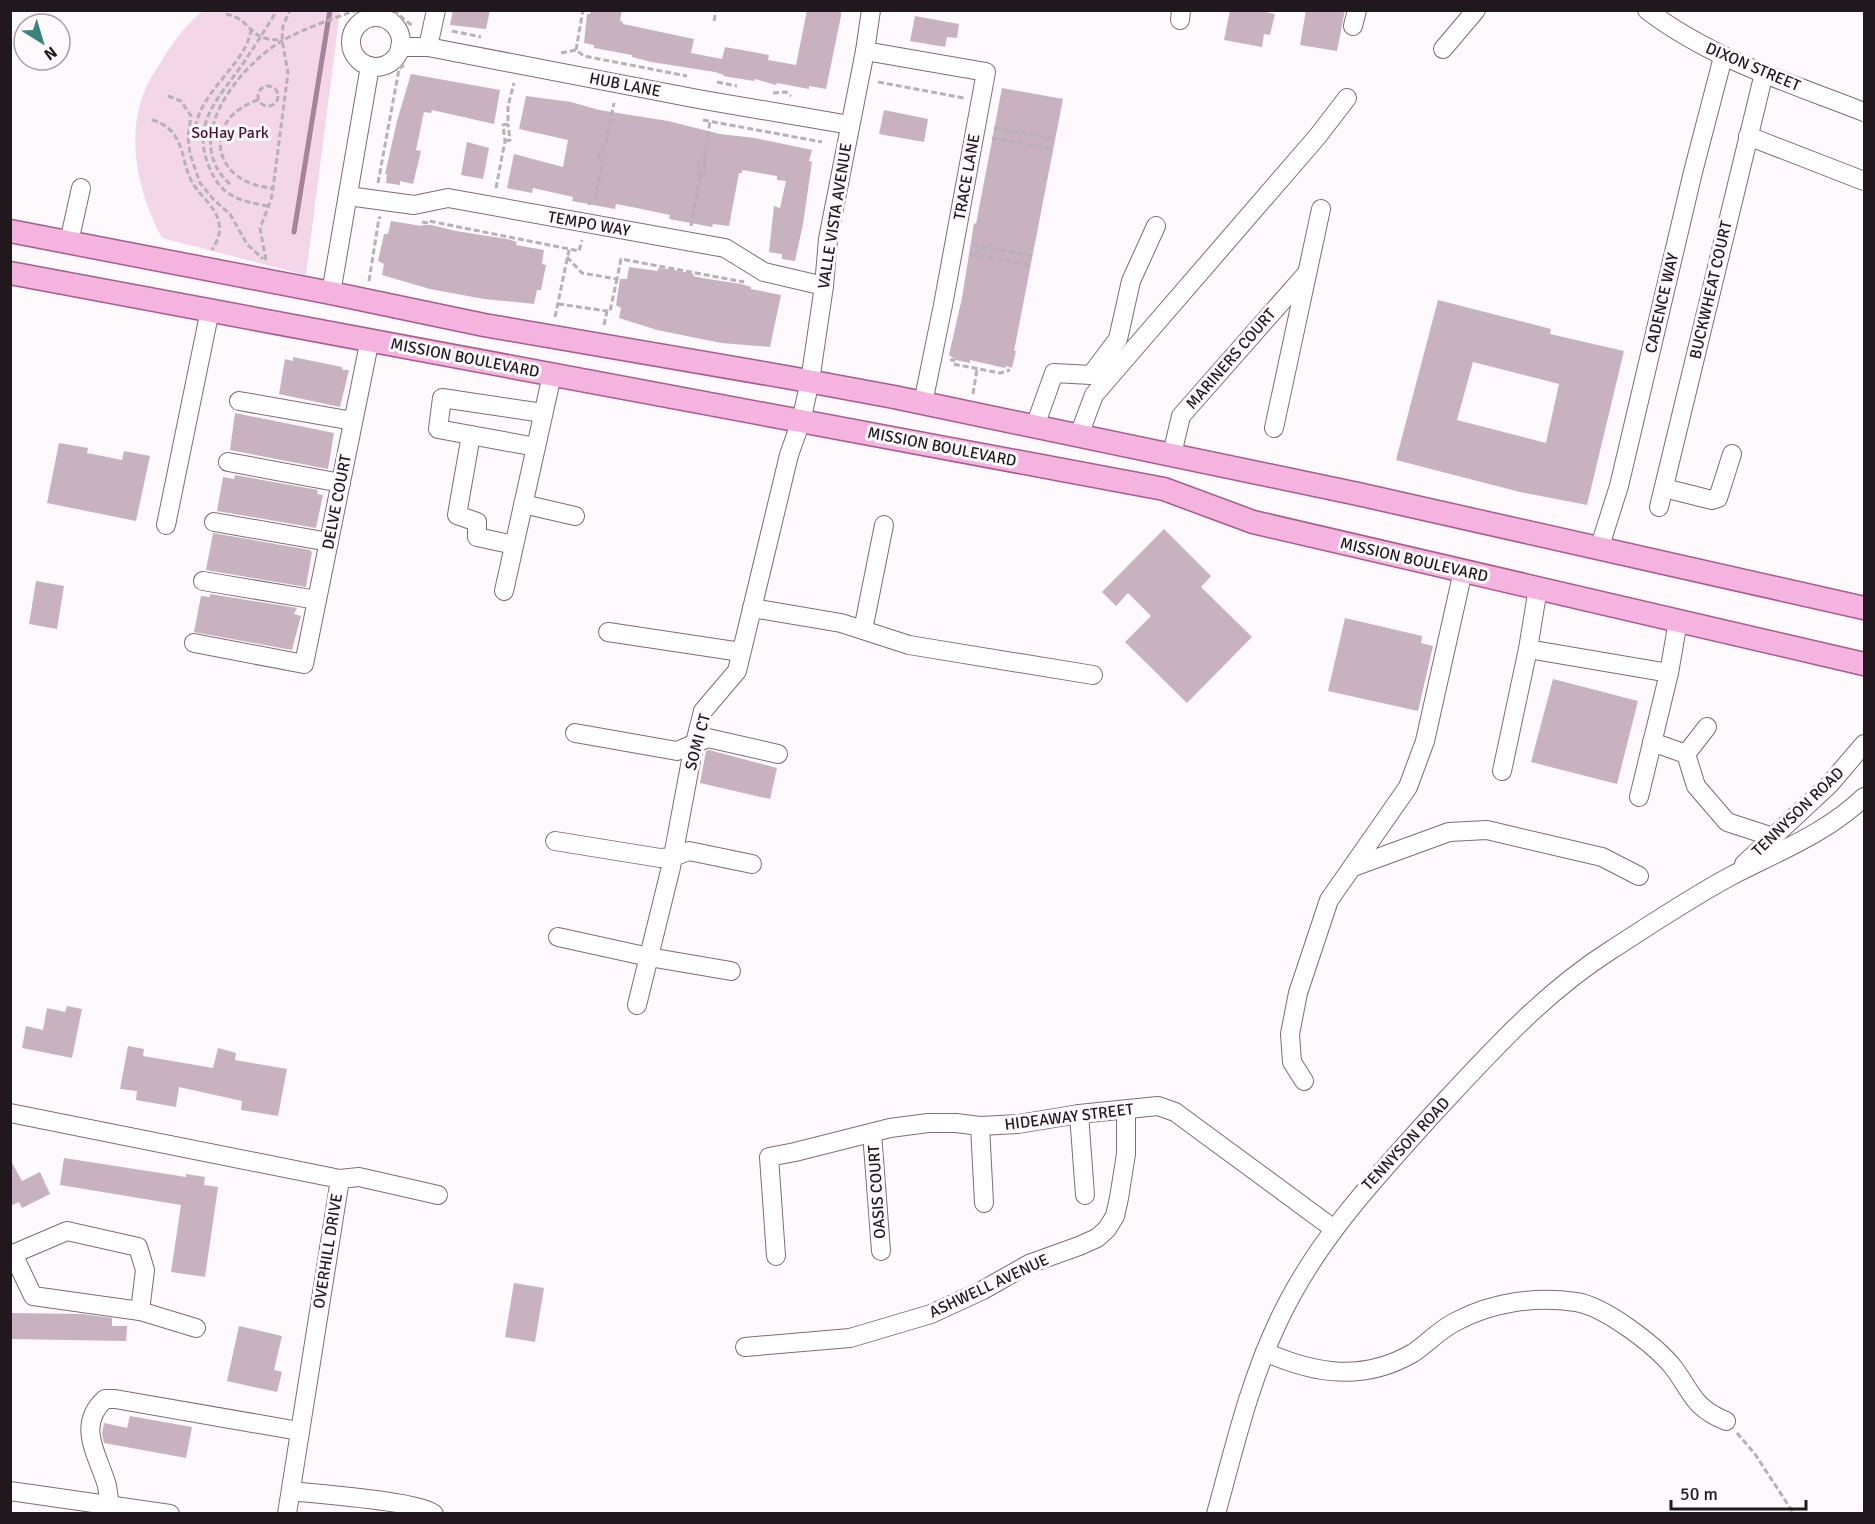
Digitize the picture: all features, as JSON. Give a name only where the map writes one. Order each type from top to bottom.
[{"type":"main road","points":[[10,231],[484,325],[810,381],[923,403],[1172,454],[1864,608]]},
{"type":"main road","name":"MISSION BOULEVARD","points":[[10,273],[1164,489],[1253,522],[1864,664]]},
{"type":"street","points":[[428,47],[436,10]]},
{"type":"street","name":"VALLE VISTA AVENUE","points":[[801,421],[810,381],[824,285],[828,239],[871,10]]},
{"type":"street","points":[[1443,48],[1476,10]]},
{"type":"street","name":"DIXON STREET","points":[[1647,10],[1694,42],[1723,57],[1864,112]]},
{"type":"street","points":[[382,17],[390,21],[400,34],[400,47],[391,61],[380,66],[370,66],[358,60],[351,46],[352,33],[362,21],[382,17]]},
{"type":"street","name":"HUB LANE","points":[[400,47],[428,47],[686,97],[849,125]]},
{"type":"street","name":"TRACE LANE","points":[[865,51],[986,72],[923,403]]},
{"type":"street","name":"CADENCE WAY","points":[[1599,549],[1619,486],[1693,172],[1723,57]]},
{"type":"street","points":[[331,293],[370,66]]},
{"type":"street","name":"BUCKWHEAT COURT","points":[[1659,507],[1764,73]]},
{"type":"street","points":[[1079,435],[1094,395],[1317,137],[1347,98]]},
{"type":"street","points":[[1748,136],[1864,181]]},
{"type":"street","points":[[69,242],[81,188]]},
{"type":"street","name":"TEMPO WAY","points":[[348,196],[414,205],[447,198],[725,248],[764,272],[824,285]]},
{"type":"street","name":"MARINERS COURT","points":[[1274,428],[1321,209]]},
{"type":"street","points":[[1035,426],[1054,373],[1091,375],[1118,339],[1131,281],[1156,226]]},
{"type":"street","name":"MARINERS COURT","points":[[1172,454],[1181,416],[1307,273]]},
{"type":"street","points":[[166,525],[210,310]]},
{"type":"street","name":"DELVE COURT","points":[[194,643],[304,664],[370,339]]},
{"type":"street","points":[[504,591],[552,375]]},
{"type":"street","points":[[536,447],[438,429],[442,398],[543,412]]},
{"type":"street","points":[[239,402],[353,421]]},
{"type":"street","name":"SOMI CT","points":[[637,1005],[673,856],[704,711],[736,671],[789,455],[801,421]]},
{"type":"street","points":[[471,435],[457,515],[477,522],[477,537],[514,545]]},
{"type":"street","points":[[1664,488],[1712,500],[1718,498],[1732,454]]},
{"type":"street","points":[[228,462],[340,483]]},
{"type":"street","points":[[523,504],[575,516]]},
{"type":"street","points":[[214,522],[329,542]]},
{"type":"street","points":[[863,630],[884,525]]},
{"type":"street","points":[[1304,1081],[1292,1062],[1290,1043],[1298,993],[1329,900],[1408,787],[1425,741],[1463,571]]},
{"type":"street","points":[[203,581],[317,600]]},
{"type":"street","points":[[1502,771],[1528,649],[1538,588]]},
{"type":"street","points":[[752,608],[841,622],[909,645],[1093,675]]},
{"type":"street","points":[[1639,797],[1678,621]]},
{"type":"street","points":[[608,632],[741,652]]},
{"type":"street","points":[[1528,649],[1668,673]]},
{"type":"street","points":[[1686,754],[1707,727]]},
{"type":"street","points":[[575,733],[677,751],[708,738],[778,753]]},
{"type":"street","points":[[1652,742],[1686,754]]},
{"type":"street","name":"TENNYSON ROAD","points":[[1730,877],[1829,785],[1864,744]]},
{"type":"street","points":[[1686,754],[1695,786],[1727,822],[1773,837]]},
{"type":"street","name":"TENNYSON ROAD","points":[[1216,1514],[1243,1415],[1265,1352],[1292,1296],[1334,1229],[1361,1194],[1444,1102],[1517,1024],[1560,986],[1587,966],[1730,877],[1785,850],[1824,827],[1864,797]]},
{"type":"street","points":[[1353,867],[1449,832],[1487,830],[1602,857],[1640,876]]},
{"type":"street","points":[[555,841],[660,858],[689,851],[752,864]]},
{"type":"street","points":[[558,937],[649,957],[732,971]]},
{"type":"street","name":"HIDEAWAY STREET","points":[[776,1256],[769,1157],[872,1133],[928,1123],[980,1126],[1018,1124],[1079,1114],[1158,1106],[1175,1112],[1334,1229]]},
{"type":"street","name":"ASHWELL AVENUE","points":[[745,1347],[850,1338],[931,1314],[983,1290],[1029,1264],[1097,1238],[1107,1229],[1115,1216],[1125,1154],[1126,1110]]},
{"type":"street","name":"OVERHILL DRIVE","points":[[10,1113],[340,1179],[287,1514]]},
{"type":"street","points":[[1079,1114],[1085,1195]]},
{"type":"street","points":[[980,1126],[984,1203]]},
{"type":"street","name":"OASIS COURT","points":[[872,1133],[881,1251]]},
{"type":"street","points":[[340,1179],[359,1177],[438,1195]]},
{"type":"street","points":[[140,1311],[145,1270],[138,1247],[67,1231],[12,1255],[33,1296],[140,1311],[196,1328]]},
{"type":"street","points":[[1265,1352],[1306,1368],[1346,1373],[1357,1372],[1402,1358],[1414,1352],[1456,1321],[1488,1308],[1534,1300],[1579,1303],[1614,1319],[1653,1348],[1673,1368],[1699,1405],[1709,1414],[1726,1421]]},
{"type":"street","points":[[110,1505],[107,1486],[90,1438],[94,1412],[105,1399],[115,1398],[299,1431]]},
{"type":"street","points":[[10,1491],[170,1514]]},
{"type":"street","points":[[291,1491],[396,1503],[429,1509],[434,1514]]},
{"type":"path","points":[[268,206],[236,199],[215,181],[204,150],[204,125],[221,91],[260,38],[277,10]]},
{"type":"path","points":[[168,96],[181,101],[191,116],[188,137],[190,154],[200,183],[230,214],[247,244],[267,262],[260,228],[273,188],[288,73],[282,40],[283,26],[290,10]]},
{"type":"path","points":[[230,184],[218,172],[210,140],[213,122],[241,76],[262,55],[282,40],[357,10]]},
{"type":"path","points":[[393,10],[410,24],[417,25]]},
{"type":"path","points":[[576,50],[583,10]]},
{"type":"path","points":[[714,21],[716,10]]},
{"type":"path","points":[[226,14],[244,21],[260,38],[282,40]]},
{"type":"path","points":[[195,136],[197,122],[204,106],[219,81],[248,44],[251,30]]},
{"type":"path","points":[[452,31],[485,38]]},
{"type":"path","points":[[552,51],[563,54],[576,50]]},
{"type":"path","points":[[576,50],[584,56],[687,76]]},
{"type":"path","points":[[378,183],[399,69],[412,62]]},
{"type":"path","points":[[879,82],[966,99]]},
{"type":"path","points":[[496,188],[505,141],[503,125],[508,124],[508,106],[514,83]]},
{"type":"path","points":[[272,86],[278,92],[277,100],[272,105],[266,106],[258,100],[259,91],[263,87],[272,86]]},
{"type":"path","points":[[258,100],[238,109],[228,121],[222,131],[221,151],[231,171],[240,179],[250,185],[273,188]]},
{"type":"path","points":[[588,210],[590,201],[595,198],[603,158],[598,156],[606,142],[614,103]]},
{"type":"path","points":[[152,120],[165,126],[174,134],[181,146],[191,179],[216,213],[220,230],[217,242],[210,251]]},
{"type":"path","points":[[988,120],[994,128],[1054,139]]},
{"type":"path","points":[[692,226],[700,177],[704,177],[710,121],[822,142]]},
{"type":"path","points":[[985,137],[1052,149]]},
{"type":"path","points":[[369,281],[379,218],[385,216]]},
{"type":"path","points":[[417,222],[428,224],[429,221],[579,251],[583,235]]},
{"type":"path","points":[[972,245],[1032,256]]},
{"type":"path","points":[[555,316],[569,250]]},
{"type":"path","points":[[963,253],[1030,265]]},
{"type":"path","points":[[567,257],[582,273],[616,279]]},
{"type":"path","points":[[604,326],[607,311],[610,311],[621,259],[743,281],[754,286]]},
{"type":"path","points":[[558,304],[607,311]]},
{"type":"path","points":[[943,358],[954,360],[953,364],[977,369],[1000,373],[1010,370]]},
{"type":"path","points":[[973,395],[977,369]]},
{"type":"path","points":[[1726,1421],[1755,1454],[1794,1514]]},
{"type":"green space","name":"SoHay Park","points":[[203,11],[340,11],[306,275],[162,238],[153,220],[140,181],[137,162],[135,142],[141,102],[150,80],[171,46]]},
{"type":"building","points":[[453,10],[490,10],[486,29],[450,25]]},
{"type":"building","points":[[591,10],[622,10],[620,21],[623,24],[694,39],[691,53],[722,59],[725,47],[769,55],[768,60],[796,65],[807,10],[841,10],[841,16],[826,89],[809,86],[809,89],[777,83],[776,85],[755,79],[754,81],[723,76],[715,72],[651,62],[632,57],[632,55],[594,48],[594,45],[584,43],[587,14],[590,14]]},
{"type":"building","points":[[1230,10],[1257,10],[1275,14],[1270,35],[1264,34],[1262,47],[1224,40]]},
{"type":"building","points":[[1306,10],[1345,10],[1337,51],[1300,45]]},
{"type":"building","points":[[915,16],[959,24],[957,38],[947,37],[945,47],[910,41]]},
{"type":"building","points":[[411,74],[500,90],[494,124],[432,110],[431,113],[424,112],[416,150],[421,151],[413,184],[400,181],[400,185],[386,183],[387,174],[385,174],[397,121]]},
{"type":"building","points":[[1002,88],[1063,99],[1012,368],[970,360],[970,363],[956,360],[949,355]]},
{"type":"building","points":[[526,96],[571,102],[599,110],[668,121],[720,134],[755,138],[812,150],[803,224],[795,261],[782,259],[782,254],[769,252],[774,206],[780,208],[786,181],[777,180],[777,176],[742,170],[742,173],[739,173],[729,226],[713,224],[712,227],[669,219],[670,215],[616,204],[615,209],[572,201],[573,197],[533,188],[532,193],[507,188],[514,154],[563,167],[568,140],[519,129]]},
{"type":"building","points":[[884,110],[928,119],[924,142],[879,134]]},
{"type":"building","points":[[467,142],[489,148],[483,179],[461,175]]},
{"type":"building","points":[[391,221],[422,226],[431,225],[507,239],[517,242],[516,245],[544,250],[542,264],[546,265],[541,290],[537,290],[534,304],[484,299],[430,289],[382,275],[384,264],[378,261],[384,234],[388,234]]},
{"type":"building","points":[[629,267],[658,271],[658,268],[668,269],[781,295],[770,347],[721,343],[657,330],[619,318],[621,308],[616,305],[620,279],[627,279]]},
{"type":"building","points":[[1438,300],[1551,329],[1550,334],[1624,351],[1587,505],[1520,492],[1396,460]],"holes":[[[1473,362],[1559,384],[1546,443],[1457,420]]]},
{"type":"building","points":[[293,357],[349,370],[340,407],[279,394],[285,359],[293,361]]},
{"type":"building","points":[[235,413],[334,433],[328,469],[230,450]]},
{"type":"building","points":[[59,443],[88,448],[87,453],[122,460],[124,451],[150,456],[136,521],[47,503]]},
{"type":"building","points":[[235,475],[318,490],[317,494],[323,495],[316,528],[217,511],[223,477],[234,479]]},
{"type":"building","points":[[1164,529],[1211,576],[1201,587],[1252,637],[1187,703],[1125,642],[1151,616],[1128,593],[1116,606],[1102,592]]},
{"type":"building","points":[[213,533],[310,550],[312,552],[306,587],[206,570]]},
{"type":"building","points":[[36,581],[64,586],[57,629],[29,624]]},
{"type":"building","points":[[210,594],[297,608],[294,614],[301,616],[292,650],[194,632],[201,596],[210,597]]},
{"type":"building","points":[[1345,618],[1422,636],[1421,643],[1433,646],[1418,711],[1328,691]]},
{"type":"building","points":[[1553,679],[1638,701],[1617,784],[1531,762]]},
{"type":"building","points":[[706,751],[777,768],[770,799],[700,783]]},
{"type":"building","points":[[67,1006],[82,1009],[72,1058],[22,1048],[26,1026],[43,1030],[47,1008],[65,1012]]},
{"type":"building","points":[[128,1046],[144,1049],[143,1056],[213,1068],[218,1048],[236,1053],[235,1060],[287,1069],[278,1116],[241,1110],[242,1101],[179,1087],[176,1107],[136,1100],[137,1091],[120,1089]]},
{"type":"building","points":[[64,1158],[186,1177],[186,1174],[205,1177],[204,1185],[218,1187],[205,1277],[171,1272],[181,1205],[60,1185]]},
{"type":"building","points":[[10,1159],[22,1181],[40,1172],[50,1194],[22,1208],[19,1202],[10,1206]]},
{"type":"building","points":[[514,1283],[544,1288],[535,1342],[505,1337]]},
{"type":"building","points":[[10,1313],[82,1314],[112,1318],[112,1326],[127,1326],[126,1341],[10,1339]]},
{"type":"building","points":[[239,1326],[282,1336],[274,1370],[282,1372],[277,1392],[227,1381]]},
{"type":"building","points":[[130,1416],[192,1427],[186,1458],[104,1443],[102,1434],[104,1423],[127,1428]]},
{"type":"waterway","points":[[294,232],[330,10]]}]
